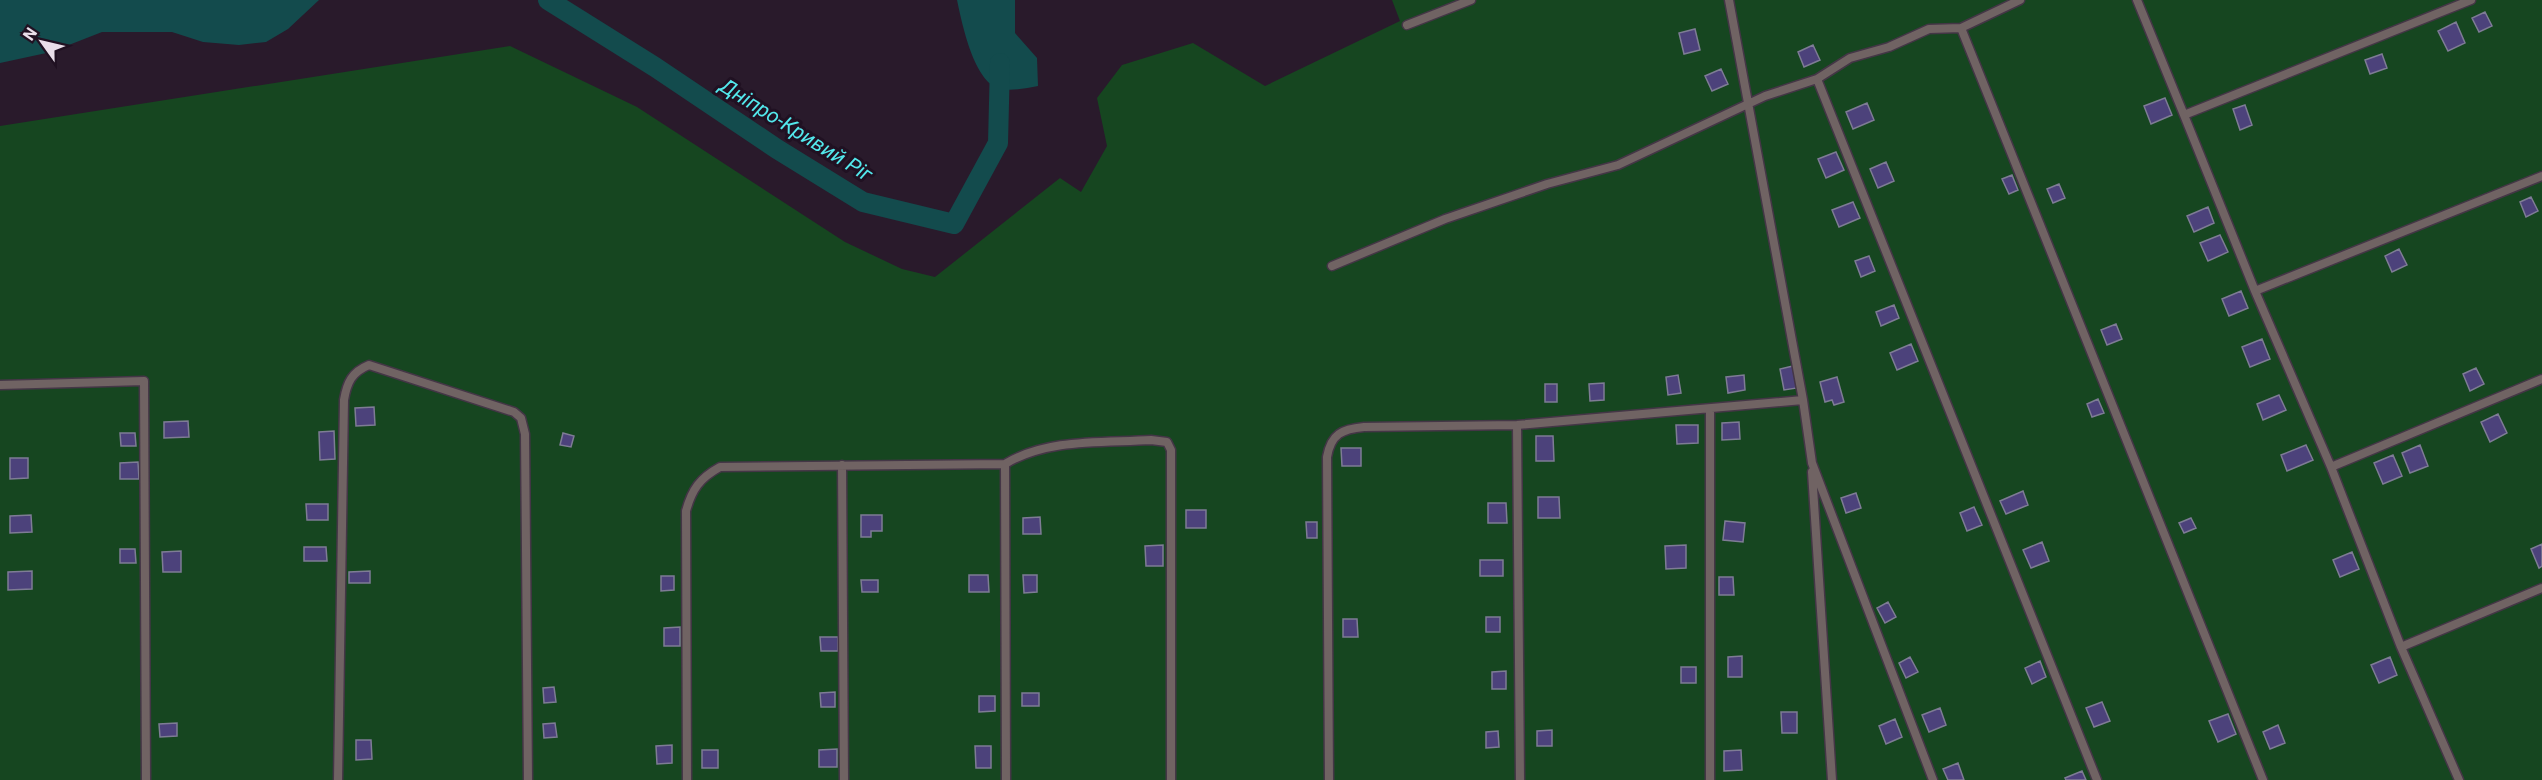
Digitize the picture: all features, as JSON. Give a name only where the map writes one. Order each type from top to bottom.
[{"type":"lane","points":[[1407,25],[1471,0]]},
{"type":"lane","points":[[1729,0],[1803,399],[1812,463],[1832,780]]},
{"type":"lane","points":[[1332,266],[1445,219],[1546,184],[1618,165],[1797,83],[1816,79],[1851,58],[1889,47],[1929,29],[1961,28],[2020,0]]},
{"type":"lane","points":[[2137,0],[2255,291],[2331,467],[2401,647],[2459,780]]},
{"type":"lane","points":[[2184,115],[2470,0]]},
{"type":"lane","points":[[1961,28],[2263,780]]},
{"type":"lane","points":[[1816,79],[2097,780]]},
{"type":"lane","points":[[2255,291],[2542,176]]},
{"type":"lane","points":[[338,780],[344,400],[347,382],[358,369],[369,365],[514,412],[521,418],[525,434],[528,780]]},
{"type":"lane","points":[[2331,467],[2542,379]]},
{"type":"lane","points":[[0,385],[144,381],[146,780]]},
{"type":"lane","points":[[1329,780],[1329,446],[1336,434],[1356,428],[1517,424],[1710,410],[1803,399]]},
{"type":"lane","points":[[1710,410],[1710,780]]},
{"type":"lane","points":[[1517,424],[1520,780]]},
{"type":"lane","points":[[687,780],[686,511],[692,491],[704,476],[720,467],[1005,464],[1024,452],[1046,446],[1151,440],[1167,442],[1171,459],[1171,780]]},
{"type":"lane","points":[[1812,463],[1933,780]]},
{"type":"lane","points":[[1005,464],[1006,780]]},
{"type":"lane","points":[[842,465],[844,780]]},
{"type":"lane","points":[[2401,647],[2542,588]]},
{"type":"green space","points":[[1392,0],[2542,0],[2542,780],[0,780],[0,126],[510,46],[637,107],[845,242],[902,269],[935,277],[1060,178],[1081,192],[1107,146],[1097,98],[1122,65],[1193,43],[1265,86],[1400,21]]},
{"type":"shaded area","points":[[0,0],[319,0],[288,29],[266,42],[239,45],[203,42],[172,32],[102,32],[51,52],[0,63]]},
{"type":"shaded area","points":[[957,0],[1015,0],[1015,33],[1037,58],[1038,86],[1001,89],[992,85],[983,76],[971,51]]},
{"type":"building","points":[[2485,12],[2492,26],[2479,32],[2472,18]]},
{"type":"building","points":[[2456,22],[2465,43],[2448,51],[2438,31]]},
{"type":"building","points":[[1695,29],[1700,50],[1684,54],[1679,33]]},
{"type":"building","points":[[1813,45],[1820,60],[1804,67],[1798,52]]},
{"type":"building","points":[[2382,54],[2387,68],[2370,74],[2365,60]]},
{"type":"building","points":[[1721,69],[1728,84],[1712,91],[1705,76]]},
{"type":"building","points":[[2165,98],[2172,115],[2151,124],[2144,106]]},
{"type":"building","points":[[1867,103],[1874,120],[1853,129],[1846,112]]},
{"type":"building","points":[[2245,105],[2252,125],[2240,130],[2233,109]]},
{"type":"building","points":[[1836,152],[1844,170],[1826,178],[1818,159]]},
{"type":"building","points":[[1886,162],[1894,181],[1878,188],[1870,169]]},
{"type":"building","points":[[2012,175],[2018,190],[2009,194],[2002,179]]},
{"type":"building","points":[[2059,184],[2065,198],[2053,203],[2047,189]]},
{"type":"building","points":[[2531,197],[2538,211],[2526,217],[2520,202]]},
{"type":"building","points":[[1853,202],[1860,218],[1839,227],[1832,210]]},
{"type":"building","points":[[2208,207],[2214,223],[2194,232],[2187,216]]},
{"type":"building","points":[[2220,235],[2228,252],[2208,261],[2200,243]]},
{"type":"building","points":[[2399,249],[2407,265],[2392,272],[2385,256]]},
{"type":"building","points":[[1869,256],[1875,271],[1861,277],[1855,261]]},
{"type":"building","points":[[2241,291],[2248,308],[2229,316],[2222,299]]},
{"type":"building","points":[[1894,305],[1899,318],[1881,326],[1876,312]]},
{"type":"building","points":[[2116,324],[2122,339],[2107,345],[2101,330]]},
{"type":"building","points":[[2262,339],[2270,359],[2250,367],[2242,347]]},
{"type":"building","points":[[1911,344],[1918,361],[1897,370],[1890,353]]},
{"type":"building","points":[[1793,366],[1797,388],[1784,390],[1780,369]]},
{"type":"building","points":[[2476,368],[2484,384],[2470,391],[2463,374]]},
{"type":"building","points":[[1678,375],[1681,393],[1668,395],[1666,377]]},
{"type":"building","points":[[1744,375],[1745,390],[1728,393],[1726,377]]},
{"type":"building","points":[[1837,377],[1844,402],[1834,405],[1832,400],[1825,402],[1820,382]]},
{"type":"building","points":[[1604,383],[1604,400],[1590,401],[1589,384]]},
{"type":"building","points":[[1545,384],[1557,384],[1557,402],[1545,402]]},
{"type":"building","points":[[2279,395],[2286,410],[2263,420],[2257,404]]},
{"type":"building","points":[[2098,399],[2104,413],[2092,417],[2087,404]]},
{"type":"building","points":[[374,407],[375,425],[356,426],[355,408]]},
{"type":"building","points":[[2498,414],[2507,433],[2490,442],[2481,422]]},
{"type":"building","points":[[188,421],[189,437],[164,438],[164,422]]},
{"type":"building","points":[[1739,422],[1740,439],[1722,440],[1722,423]]},
{"type":"building","points":[[1676,425],[1698,425],[1698,443],[1677,444]]},
{"type":"building","points":[[334,431],[335,459],[320,460],[319,432]]},
{"type":"building","points":[[120,433],[135,433],[136,446],[121,446]]},
{"type":"building","points":[[563,433],[574,436],[571,447],[560,445]]},
{"type":"building","points":[[1536,436],[1553,436],[1554,461],[1536,461]]},
{"type":"building","points":[[2306,445],[2313,460],[2287,471],[2281,455]]},
{"type":"building","points":[[2420,445],[2428,466],[2410,473],[2402,453]]},
{"type":"building","points":[[1341,448],[1361,448],[1361,466],[1342,466]]},
{"type":"building","points":[[2393,455],[2402,476],[2383,484],[2374,463]]},
{"type":"building","points":[[10,458],[28,458],[28,478],[10,479]]},
{"type":"building","points":[[138,462],[139,479],[120,479],[120,463]]},
{"type":"building","points":[[2023,491],[2028,505],[2006,514],[2000,501]]},
{"type":"building","points":[[1856,493],[1861,508],[1846,513],[1841,498]]},
{"type":"building","points":[[1538,497],[1559,497],[1560,518],[1538,518]]},
{"type":"building","points":[[1488,503],[1506,503],[1507,523],[1488,523]]},
{"type":"building","points":[[306,504],[328,504],[328,520],[307,520]]},
{"type":"building","points":[[1974,507],[1982,525],[1967,531],[1960,513]]},
{"type":"building","points":[[1186,510],[1206,510],[1206,528],[1186,528]]},
{"type":"building","points":[[31,515],[32,532],[10,533],[10,516]]},
{"type":"building","points":[[861,515],[882,515],[882,531],[871,531],[871,537],[861,537]]},
{"type":"building","points":[[1040,517],[1041,534],[1023,534],[1023,518]]},
{"type":"building","points":[[2191,518],[2196,528],[2184,533],[2179,523]]},
{"type":"building","points":[[1725,521],[1745,523],[1743,542],[1723,540]]},
{"type":"building","points":[[1306,522],[1317,522],[1317,538],[1307,538]]},
{"type":"building","points":[[2042,542],[2049,561],[2031,568],[2023,550]]},
{"type":"building","points":[[2542,544],[2542,566],[2539,568],[2531,549]]},
{"type":"building","points":[[1163,545],[1163,566],[1146,566],[1145,546]]},
{"type":"building","points":[[1686,545],[1686,568],[1666,569],[1665,546]]},
{"type":"building","points":[[304,547],[326,547],[327,561],[304,561]]},
{"type":"building","points":[[120,549],[135,549],[136,563],[120,563]]},
{"type":"building","points":[[181,551],[181,572],[163,572],[162,552]]},
{"type":"building","points":[[2352,552],[2359,569],[2340,577],[2333,560]]},
{"type":"building","points":[[1480,560],[1503,560],[1503,576],[1480,576]]},
{"type":"building","points":[[32,571],[32,589],[8,590],[8,572]]},
{"type":"building","points":[[370,571],[370,583],[349,583],[349,572]]},
{"type":"building","points":[[969,575],[988,575],[989,592],[969,592]]},
{"type":"building","points":[[1023,575],[1037,575],[1037,592],[1024,593]]},
{"type":"building","points":[[661,576],[674,576],[674,590],[661,591]]},
{"type":"building","points":[[1719,577],[1733,577],[1734,595],[1719,595]]},
{"type":"building","points":[[861,580],[878,580],[878,592],[862,592]]},
{"type":"building","points":[[1888,602],[1896,617],[1885,623],[1877,608]]},
{"type":"building","points":[[1486,617],[1500,617],[1500,632],[1486,632]]},
{"type":"building","points":[[1343,619],[1357,619],[1358,637],[1343,637]]},
{"type":"building","points":[[680,627],[680,646],[664,646],[664,628]]},
{"type":"building","points":[[820,637],[838,637],[838,651],[821,651]]},
{"type":"building","points":[[1742,656],[1742,677],[1728,677],[1728,657]]},
{"type":"building","points":[[1910,657],[1918,672],[1906,678],[1899,663]]},
{"type":"building","points":[[2390,657],[2397,675],[2379,683],[2371,665]]},
{"type":"building","points":[[2040,661],[2046,677],[2032,684],[2025,668]]},
{"type":"building","points":[[1681,667],[1696,667],[1696,683],[1681,683]]},
{"type":"building","points":[[1506,671],[1506,689],[1492,689],[1492,672]]},
{"type":"building","points":[[554,687],[556,702],[544,703],[543,688]]},
{"type":"building","points":[[835,692],[835,707],[821,707],[820,693]]},
{"type":"building","points":[[1022,693],[1039,693],[1039,706],[1022,706]]},
{"type":"building","points":[[979,696],[995,696],[995,711],[979,712]]},
{"type":"building","points":[[2102,702],[2110,721],[2094,727],[2086,708]]},
{"type":"building","points":[[1940,708],[1946,725],[1929,732],[1922,715]]},
{"type":"building","points":[[1781,712],[1797,712],[1797,733],[1782,733]]},
{"type":"building","points":[[2228,714],[2236,734],[2218,742],[2209,721]]},
{"type":"building","points":[[1895,719],[1902,737],[1886,744],[1879,726]]},
{"type":"building","points":[[177,723],[177,736],[160,737],[159,724]]},
{"type":"building","points":[[555,723],[557,737],[544,738],[543,724]]},
{"type":"building","points":[[2278,725],[2285,743],[2270,749],[2263,732]]},
{"type":"building","points":[[1552,730],[1552,746],[1537,746],[1537,731]]},
{"type":"building","points":[[1498,731],[1499,747],[1486,748],[1486,732]]},
{"type":"building","points":[[356,740],[371,740],[372,759],[356,760]]},
{"type":"building","points":[[672,745],[672,763],[657,764],[656,746]]},
{"type":"building","points":[[975,746],[991,746],[991,768],[976,768]]},
{"type":"building","points":[[837,749],[837,767],[819,767],[819,750]]},
{"type":"building","points":[[702,750],[718,750],[718,768],[702,768]]},
{"type":"building","points":[[1741,750],[1742,770],[1724,771],[1724,751]]},
{"type":"building","points":[[1958,763],[1964,780],[1948,780],[1943,769]]},
{"type":"building","points":[[2082,771],[2086,780],[2066,780],[2065,778]]},
{"type":"waterway","name":"Дніпро-Кривий Ріг","points":[[548,0],[655,67],[777,149],[863,202],[954,224],[998,143],[1000,63]]}]
